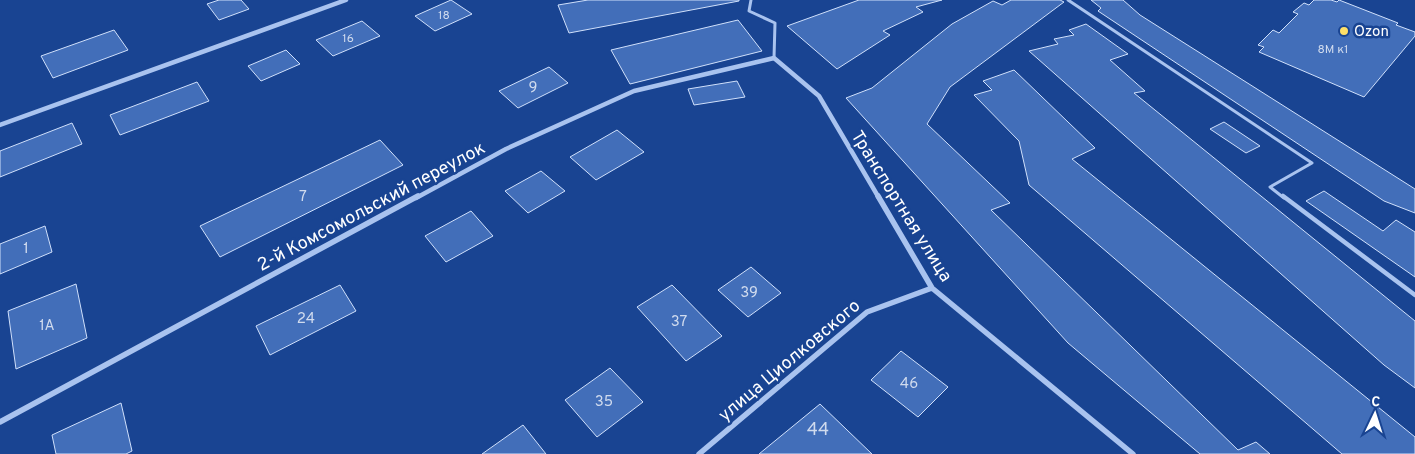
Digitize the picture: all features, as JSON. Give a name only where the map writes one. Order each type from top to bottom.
[{"type":"street","points":[[0,125],[346,0]]},
{"type":"street","name":"Транспортная улица","points":[[774,58],[819,96],[932,288],[1134,454]]},
{"type":"street","name":"2-й Комсомольский переулок","points":[[0,422],[506,149],[634,91],[774,58]]},
{"type":"street","name":"улица Циолковского","points":[[699,454],[867,312],[932,288]]},
{"type":"lane","points":[[751,0],[749,11],[775,23],[774,58]]},
{"type":"lane","points":[[1068,0],[1312,163],[1270,187],[1415,295]]},
{"type":"building","points":[[219,0],[241,0],[249,9],[219,20],[207,4]]},
{"type":"building","points":[[451,0],[472,14],[435,31],[415,16]]},
{"type":"building","points":[[588,0],[739,1],[569,33],[558,5]]},
{"type":"building","points":[[859,0],[942,0],[916,7],[923,12],[883,31],[890,35],[837,69],[787,26]]},
{"type":"building","points":[[1011,0],[1060,0],[1064,2],[950,87],[927,124],[1010,203],[991,210],[1238,450],[1256,442],[1270,454],[1200,454],[1068,343],[846,98],[872,88],[952,24],[993,1],[1002,5]]},
{"type":"building","points":[[1091,0],[1123,0],[1140,15],[1415,189],[1415,213],[1384,201],[1098,11],[1101,8]]},
{"type":"building","points":[[1314,0],[1337,2],[1339,0],[1398,23],[1396,25],[1415,32],[1415,36],[1364,97],[1259,52],[1264,47],[1258,45],[1273,30],[1279,33],[1298,14],[1293,12],[1304,3],[1309,5]]},
{"type":"building","points":[[738,20],[762,51],[630,84],[611,50]]},
{"type":"building","points":[[362,21],[380,36],[333,56],[316,40]]},
{"type":"building","points":[[1086,24],[1128,54],[1110,60],[1145,91],[1134,93],[1415,321],[1415,388],[1384,365],[1029,51],[1058,44],[1054,39],[1074,35],[1069,30]]},
{"type":"building","points":[[114,30],[128,50],[53,78],[41,56]]},
{"type":"building","points":[[286,50],[300,64],[261,81],[248,66]]},
{"type":"building","points":[[549,67],[568,83],[518,108],[499,91]]},
{"type":"building","points":[[1014,70],[1095,148],[1072,159],[1415,437],[1415,454],[1342,454],[1029,185],[1019,141],[974,95],[992,90],[983,81]]},
{"type":"building","points":[[737,81],[745,97],[694,105],[688,89]]},
{"type":"building","points":[[197,82],[209,101],[120,135],[110,115]]},
{"type":"building","points":[[1224,122],[1260,146],[1246,153],[1210,129]]},
{"type":"building","points":[[72,123],[82,144],[0,177],[0,151]]},
{"type":"building","points":[[617,130],[644,152],[596,180],[570,157]]},
{"type":"building","points":[[380,140],[403,165],[220,257],[200,226]]},
{"type":"building","points":[[541,171],[565,191],[528,213],[505,191]]},
{"type":"building","points":[[1324,191],[1383,231],[1396,220],[1415,232],[1415,277],[1306,201]]},
{"type":"building","points":[[471,211],[493,236],[446,262],[425,236]]},
{"type":"building","points":[[45,226],[52,252],[0,274],[0,244]]},
{"type":"building","points":[[751,267],[781,293],[748,317],[718,290]]},
{"type":"building","points":[[76,284],[87,338],[16,369],[8,311]]},
{"type":"building","points":[[340,285],[356,311],[270,355],[256,326]]},
{"type":"building","points":[[672,285],[722,336],[686,361],[637,307]]},
{"type":"building","points":[[901,351],[948,387],[918,417],[871,380]]},
{"type":"building","points":[[610,368],[643,402],[597,437],[565,400]]},
{"type":"building","points":[[121,403],[132,451],[126,454],[56,454],[52,435]]},
{"type":"building","points":[[820,404],[872,454],[759,454]]},
{"type":"building","points":[[523,425],[546,454],[482,454]]},
{"type":"place","name":"Ozon","points":[[1344,31]]}]
